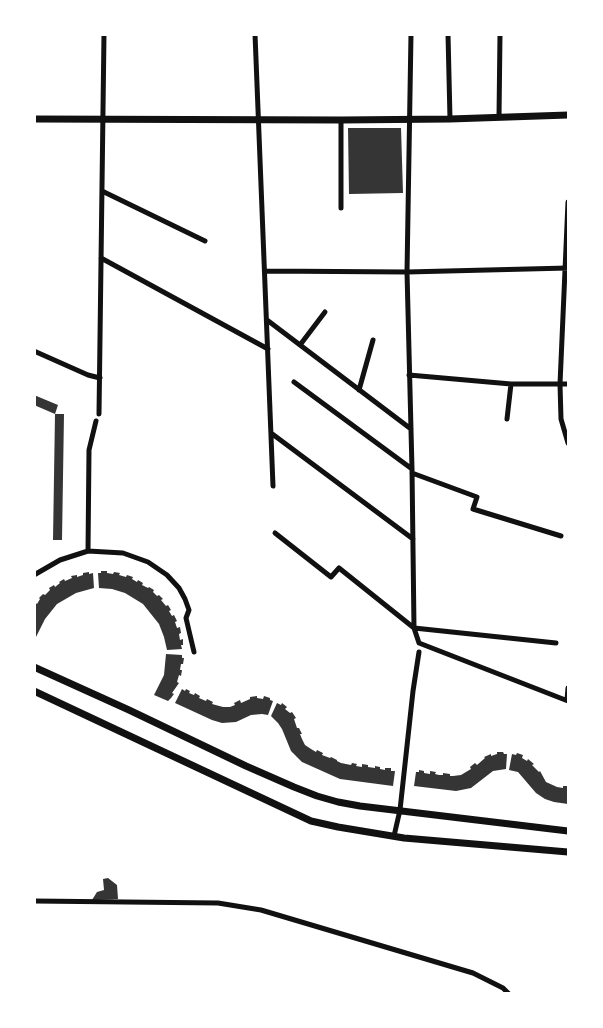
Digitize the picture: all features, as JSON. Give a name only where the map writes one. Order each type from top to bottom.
[{"type":"street","points":[[88,551],[89,450],[98,418],[100,378],[104,34]]},
{"type":"street","points":[[255,34],[273,486]]},
{"type":"street","points":[[411,34],[407,272],[414,628],[418,642],[568,701],[568,688]]},
{"type":"street","points":[[448,34],[450,119]]},
{"type":"street","points":[[499,117],[500,34]]},
{"type":"street","points":[[34,119],[341,120],[568,115]]},
{"type":"street","points":[[341,120],[341,208]]},
{"type":"street","points":[[102,191],[205,241]]},
{"type":"street","points":[[568,202],[561,384],[561,419],[568,442]]},
{"type":"street","points":[[101,258],[268,349]]},
{"type":"street","points":[[265,271],[407,272],[567,268]]},
{"type":"street","points":[[300,345],[325,312]]},
{"type":"street","points":[[267,320],[411,429]]},
{"type":"street","points":[[359,390],[373,340]]},
{"type":"street","points":[[34,351],[100,378]]},
{"type":"street","points":[[409,375],[511,384],[568,384]]},
{"type":"street","points":[[294,382],[412,471],[477,497],[473,509],[561,536]]},
{"type":"street","points":[[507,419],[511,384]]},
{"type":"street","points":[[271,434],[413,539]]},
{"type":"street","points":[[275,533],[331,577],[339,568],[414,628],[556,642]]},
{"type":"street","points":[[34,576],[60,560],[88,551],[123,553],[148,562],[167,575],[179,588],[189,610],[186,618],[194,652]]},
{"type":"street","points":[[394,836],[400,810],[419,652]]},
{"type":"street","points":[[34,667],[294,787],[338,802],[568,831]]},
{"type":"street","points":[[34,691],[311,821],[338,828],[394,836],[568,852]]},
{"type":"street","points":[[34,901],[218,903],[261,910],[473,972],[509,993]]},
{"type":"building","points":[[348,128],[401,128],[403,193],[349,194]]},
{"type":"building","points":[[34,395],[58,405],[55,414],[34,405]]},
{"type":"building","points":[[55,414],[64,414],[62,540],[53,540]]},
{"type":"building","points":[[101,571],[133,577],[132,579],[154,590],[153,592],[163,599],[161,600],[166,606],[168,605],[171,610],[169,611],[177,621],[175,622],[177,628],[180,627],[180,640],[183,639],[182,649],[167,650],[159,624],[143,604],[125,593],[99,588],[98,573]]},
{"type":"building","points":[[89,572],[89,574],[93,573],[94,588],[76,593],[57,604],[45,619],[34,641],[34,602],[37,604],[39,598],[50,590],[49,588],[54,585],[55,587],[64,579],[65,581],[72,578],[71,576],[77,575],[77,577]]},
{"type":"building","points":[[166,654],[182,655],[184,658],[180,670],[182,670],[181,676],[179,675],[177,682],[179,683],[168,701],[154,695],[164,675]]},
{"type":"building","points":[[182,689],[223,707],[230,707],[240,700],[241,703],[250,697],[257,696],[263,699],[264,696],[273,701],[268,715],[251,715],[236,722],[222,723],[175,703]]},
{"type":"building","points":[[277,703],[281,705],[282,703],[287,707],[285,709],[292,712],[296,718],[294,719],[297,728],[302,734],[300,734],[305,745],[341,763],[351,765],[352,763],[362,767],[362,764],[368,767],[375,768],[375,766],[385,770],[385,768],[391,768],[391,771],[395,771],[393,786],[340,779],[302,762],[291,751],[282,729],[271,716]]},
{"type":"building","points":[[497,752],[507,754],[506,769],[493,771],[471,788],[456,791],[414,786],[416,772],[419,770],[430,774],[430,771],[439,775],[443,773],[450,774],[450,776],[461,775],[471,769],[470,767],[475,763],[477,765],[484,757],[497,754]]},
{"type":"building","points":[[517,753],[534,764],[532,765],[540,771],[546,782],[557,787],[568,786],[568,804],[545,799],[536,793],[518,772],[509,770],[512,754]]},
{"type":"building","points":[[108,878],[117,885],[118,899],[92,900],[97,892],[104,890],[103,879]]}]
